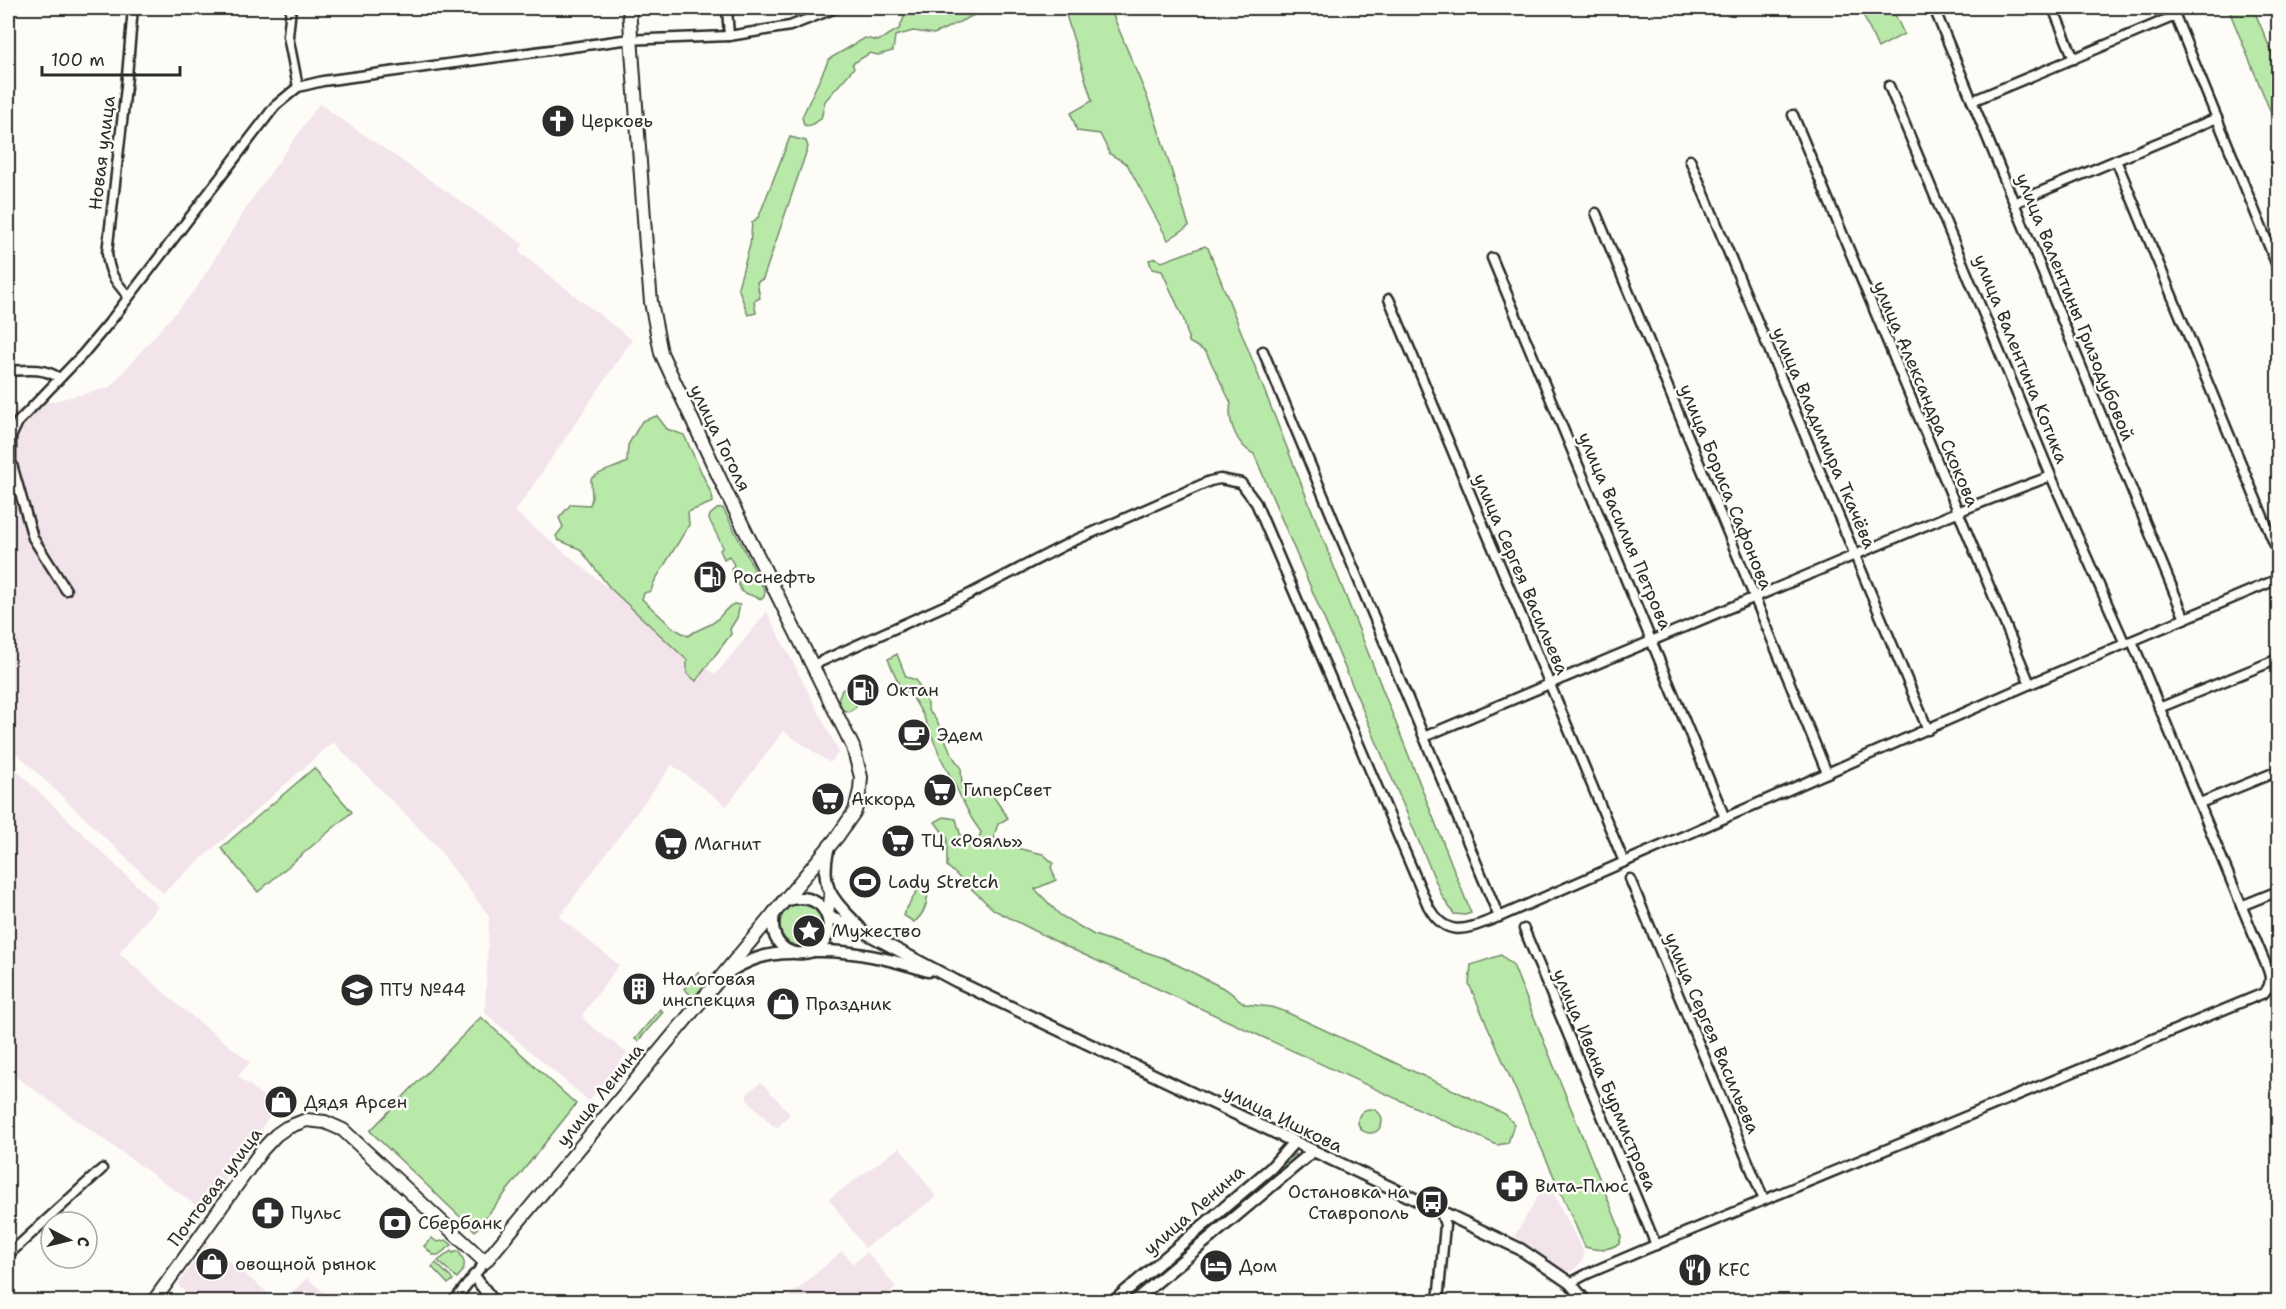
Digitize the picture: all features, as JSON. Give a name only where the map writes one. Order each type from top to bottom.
[{"type":"main road","name":"улица Гоголя","points":[[629,8],[651,302],[660,353],[853,747],[861,777],[855,811],[828,850],[778,907]]},
{"type":"main road","name":"улица Ленина","points":[[485,1262],[778,907]]},
{"type":"main road","name":"Почтовая улица","points":[[153,1302],[262,1150],[286,1128],[306,1120],[325,1122],[343,1130],[485,1262]]},
{"type":"street","name":"Новая улица","points":[[128,296],[116,283],[108,269],[107,253],[133,8]]},
{"type":"street","points":[[291,8],[288,36],[298,87]]},
{"type":"street","points":[[727,8],[729,36]]},
{"type":"street","points":[[8,432],[83,354],[275,106],[298,87],[323,81],[631,39],[729,36],[790,26],[836,8]]},
{"type":"street","name":"улица Валентины Гризодубовой","points":[[1934,8],[2185,619]]},
{"type":"street","points":[[2053,8],[2074,59]]},
{"type":"street","points":[[1972,101],[2074,59],[2173,12],[2278,268]]},
{"type":"street","name":"улица Валентина Котика","points":[[1889,86],[2051,476],[2159,708],[2278,994]]},
{"type":"street","name":"улица Александра Скокова","points":[[1793,115],[2030,684]]},
{"type":"street","points":[[2014,203],[2217,118]]},
{"type":"street","name":"улица Владимира Ткачёва","points":[[1690,160],[1928,730]]},
{"type":"street","points":[[2116,160],[2278,553]]},
{"type":"street","name":"улица Бориса Сафонова","points":[[1596,213],[1827,773]]},
{"type":"street","name":"улица Василия Петрова","points":[[1492,258],[1725,818]]},
{"type":"street","name":"улица Сергея Васильева","points":[[1389,298],[1624,862]]},
{"type":"street","points":[[1263,351],[1426,736],[1499,917]]},
{"type":"street","points":[[8,371],[40,370],[50,372],[59,378]]},
{"type":"street","points":[[18,422],[11,437],[11,461],[21,499],[33,538],[66,590]]},
{"type":"street","points":[[1426,736],[1957,512],[2051,476]]},
{"type":"street","points":[[813,665],[964,597],[1071,542],[1210,481],[1232,480],[1241,483],[1256,503],[1435,919],[1447,927],[1463,929],[1499,917],[2030,684],[2278,579]]},
{"type":"street","points":[[2159,708],[2278,659]]},
{"type":"street","points":[[2200,802],[2278,771]]},
{"type":"street","points":[[719,978],[758,957],[776,953],[814,951],[825,940],[829,932],[830,895],[825,866],[828,850]]},
{"type":"street","name":"улица Сергея Васильева","points":[[1630,879],[1764,1200]]},
{"type":"street","points":[[2241,906],[2278,891]]},
{"type":"street","points":[[830,895],[862,931]]},
{"type":"street","points":[[792,953],[780,945],[775,938],[772,927],[778,907],[798,897],[808,898],[820,904],[828,916]]},
{"type":"street","name":"улица Ишкова","points":[[828,916],[862,931],[956,981],[1520,1250],[1570,1283],[1586,1302]]},
{"type":"street","name":"улица Ивана Бурмистрова","points":[[1524,929],[1656,1245]]},
{"type":"street","name":"улица Ишкова","points":[[814,951],[832,950],[865,954],[893,960],[956,981]]},
{"type":"street","points":[[1570,1283],[1656,1245],[2264,993],[2270,987],[2271,978]]},
{"type":"street","name":"улица Ленина","points":[[1113,1302],[1271,1168],[1294,1142]]},
{"type":"street","name":"улица Ленина","points":[[1133,1302],[1312,1152]]},
{"type":"street","points":[[8,1255],[102,1169]]},
{"type":"street","points":[[1438,1302],[1444,1225],[1441,1213]]},
{"type":"street","name":"улица Ленина","points":[[453,1302],[485,1262]]},
{"type":"street","points":[[474,1276],[494,1302]]},
{"type":"shaded area","points":[[319,104],[523,244],[519,252],[632,340],[515,512],[715,675],[767,612],[839,752],[830,763],[783,731],[727,806],[672,765],[559,917],[619,965],[582,1015],[586,1022],[627,1053],[589,1101],[485,1013],[489,916],[434,843],[333,742],[163,893],[8,745],[8,415],[11,411],[109,388],[196,289],[250,202]]},
{"type":"shaded area","points":[[8,762],[158,906],[119,953],[178,1005],[250,1062],[238,1076],[276,1107],[204,1211],[8,1071]]},
{"type":"shaded area","points":[[760,1083],[790,1114],[778,1127],[772,1125],[747,1099],[747,1094]]},
{"type":"shaded area","points":[[900,1147],[936,1197],[865,1248],[829,1199]]},
{"type":"shaded area","points":[[1547,1181],[1584,1253],[1583,1260],[1572,1272],[1563,1270],[1515,1236]]},
{"type":"shaded area","name":"овощной рынок","points":[[206,1243],[278,1301],[194,1301],[178,1285]]},
{"type":"shaded area","points":[[842,1251],[853,1264],[867,1252],[896,1287],[879,1301],[784,1301]]},
{"type":"shaded area","points":[[307,1278],[334,1301],[283,1301]]},
{"type":"green space","points":[[940,8],[989,8],[934,34],[913,31],[895,36],[893,51],[878,55],[870,53],[852,64],[854,68],[825,101],[821,119],[809,126],[804,125],[802,117],[829,59],[865,38],[878,41],[899,29],[905,15],[927,13]]},
{"type":"green space","points":[[1064,8],[1110,8],[1152,109],[1189,226],[1168,240],[1127,164],[1110,154],[1100,134],[1077,131],[1071,113],[1092,101]]},
{"type":"green space","points":[[1860,8],[1892,8],[1904,34],[1878,48]]},
{"type":"green space","points":[[2228,8],[2253,8],[2278,67],[2278,130]]},
{"type":"green space","points":[[790,137],[806,141],[808,147],[763,279],[757,282],[760,298],[754,301],[756,313],[748,315],[738,287],[750,245],[752,223],[759,216]]},
{"type":"green space","points":[[1205,246],[1208,248],[1471,913],[1454,914],[1442,896],[1254,454],[1238,439],[1232,425],[1231,403],[1206,352],[1189,342],[1184,320],[1162,271],[1152,269],[1149,260],[1156,258],[1162,262]]},
{"type":"green space","points":[[657,416],[667,429],[684,435],[712,495],[713,502],[688,512],[689,525],[654,582],[651,591],[644,593],[642,599],[673,628],[688,636],[714,622],[734,604],[740,605],[737,618],[730,629],[731,634],[696,681],[687,674],[687,660],[610,588],[580,549],[558,540],[556,536],[563,527],[559,518],[571,504],[590,505],[591,479],[627,462],[628,445],[642,421]]},
{"type":"green space","points":[[723,508],[765,591],[761,599],[742,592],[731,569],[734,565],[729,556],[724,559],[720,550],[723,547],[709,519],[717,509]]},
{"type":"green space","points":[[897,654],[906,677],[916,680],[928,704],[928,710],[934,716],[951,754],[961,767],[962,788],[989,790],[1008,818],[998,824],[994,836],[998,844],[1043,854],[1053,863],[1051,867],[1056,880],[1035,889],[1060,915],[1094,935],[1164,958],[1227,990],[1245,1004],[1271,1007],[1286,1012],[1505,1114],[1514,1124],[1508,1143],[1497,1145],[1065,946],[994,910],[947,866],[947,838],[935,822],[944,817],[956,819],[963,844],[976,847],[981,832],[941,758],[923,715],[912,696],[903,693],[888,659]]},
{"type":"green space","points":[[845,688],[851,689],[856,703],[856,707],[849,712],[843,710],[838,699]]},
{"type":"green space","points":[[314,768],[352,812],[258,892],[221,848]]},
{"type":"green space","points":[[923,887],[927,889],[926,903],[921,916],[914,922],[903,915],[917,891]]},
{"type":"green space","points":[[801,904],[816,910],[822,925],[816,940],[801,946],[786,940],[780,925],[786,910]]},
{"type":"green space","points":[[1501,955],[1513,965],[1619,1227],[1621,1237],[1619,1244],[1615,1246],[1606,1249],[1585,1247],[1469,984],[1471,965]]},
{"type":"green space","points":[[698,972],[704,980],[703,986],[689,1004],[686,1001],[690,994],[684,989]]},
{"type":"green space","points":[[660,1009],[663,1012],[638,1041],[635,1039]]},
{"type":"green space","points":[[481,1017],[576,1104],[475,1231],[370,1131]]},
{"type":"green space","points":[[1370,1109],[1378,1113],[1382,1121],[1378,1129],[1370,1133],[1362,1129],[1358,1121],[1362,1113]]},
{"type":"green space","points":[[1295,1154],[1297,1157],[1127,1301],[1120,1302]]},
{"type":"green space","points":[[432,1238],[437,1242],[446,1240],[452,1245],[438,1255],[433,1255],[424,1246]]},
{"type":"green space","points":[[451,1251],[453,1253],[458,1251],[464,1261],[463,1271],[457,1278],[438,1261]]},
{"type":"green space","points":[[436,1263],[453,1280],[448,1284],[432,1267]]},
{"type":"place","name":"Церковь","points":[[558,121]]},
{"type":"place","name":"Роснефть","points":[[710,577]]},
{"type":"place","name":"Октан","points":[[863,690]]},
{"type":"place","name":"Эдем","points":[[914,735]]},
{"type":"place","name":"ГиперСвет","points":[[940,790]]},
{"type":"place","name":"Аккорд","points":[[828,799]]},
{"type":"place","name":"ТЦ «Рояль»","points":[[898,841]]},
{"type":"place","name":"Магнит","points":[[671,844]]},
{"type":"place","name":"Lady Stretch","points":[[865,882]]},
{"type":"place","name":"Мужество","points":[[809,931]]},
{"type":"place","name":"Налоговая инспекция","points":[[639,989]]},
{"type":"place","name":"ПТУ №44","points":[[357,990]]},
{"type":"place","name":"Праздник","points":[[783,1004]]},
{"type":"place","name":"Дядя Арсен","points":[[281,1102]]},
{"type":"place","name":"Вита-Плюс","points":[[1512,1186]]},
{"type":"place","name":"Остановка на Ставрополь","points":[[1432,1202]]},
{"type":"place","name":"Пульс","points":[[268,1213]]},
{"type":"place","name":"Сбербанк","points":[[395,1223]]},
{"type":"place","name":"овощной рынок","points":[[212,1264]]},
{"type":"place","name":"Дом","points":[[1216,1266]]},
{"type":"place","name":"KFC","points":[[1695,1270]]}]
